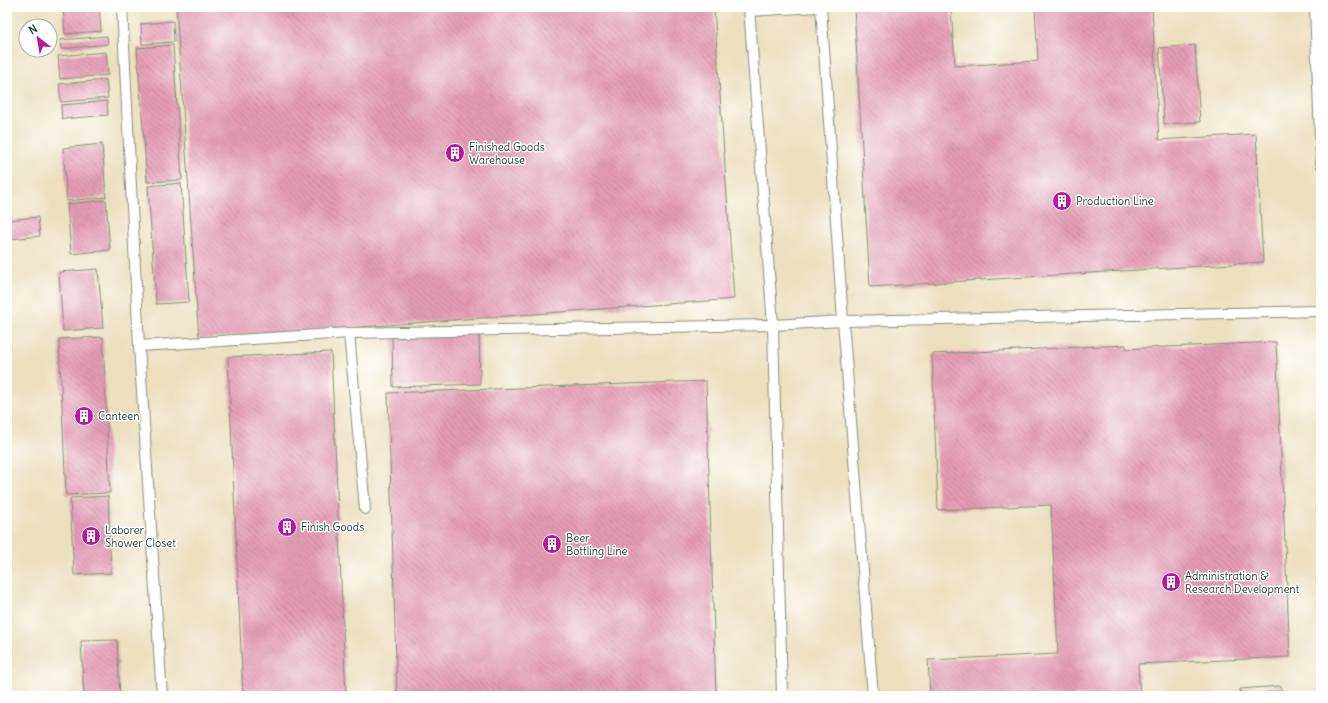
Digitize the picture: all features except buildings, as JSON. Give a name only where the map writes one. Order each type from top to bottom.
[{"type":"lane","points":[[122,7],[139,346],[162,696]]},
{"type":"lane","points":[[782,696],[773,325],[749,9],[817,7]]},
{"type":"lane","points":[[821,7],[843,322],[873,696]]},
{"type":"lane","points":[[1315,7],[1321,164]]},
{"type":"lane","points":[[139,346],[349,334],[1321,311]]},
{"type":"lane","points":[[349,334],[365,508]]},
{"type":"place","name":"Finished Goods Warehouse","points":[[455,153]]},
{"type":"place","name":"Production Line","points":[[1062,201]]},
{"type":"place","name":"Canteen","points":[[84,416]]},
{"type":"place","name":"Finish Goods","points":[[287,527]]},
{"type":"place","name":"Laborer Shower Closet","points":[[91,536]]},
{"type":"place","name":"Beer Bottling Line","points":[[552,544]]},
{"type":"place","name":"Administration & Research Development","points":[[1171,582]]}]
